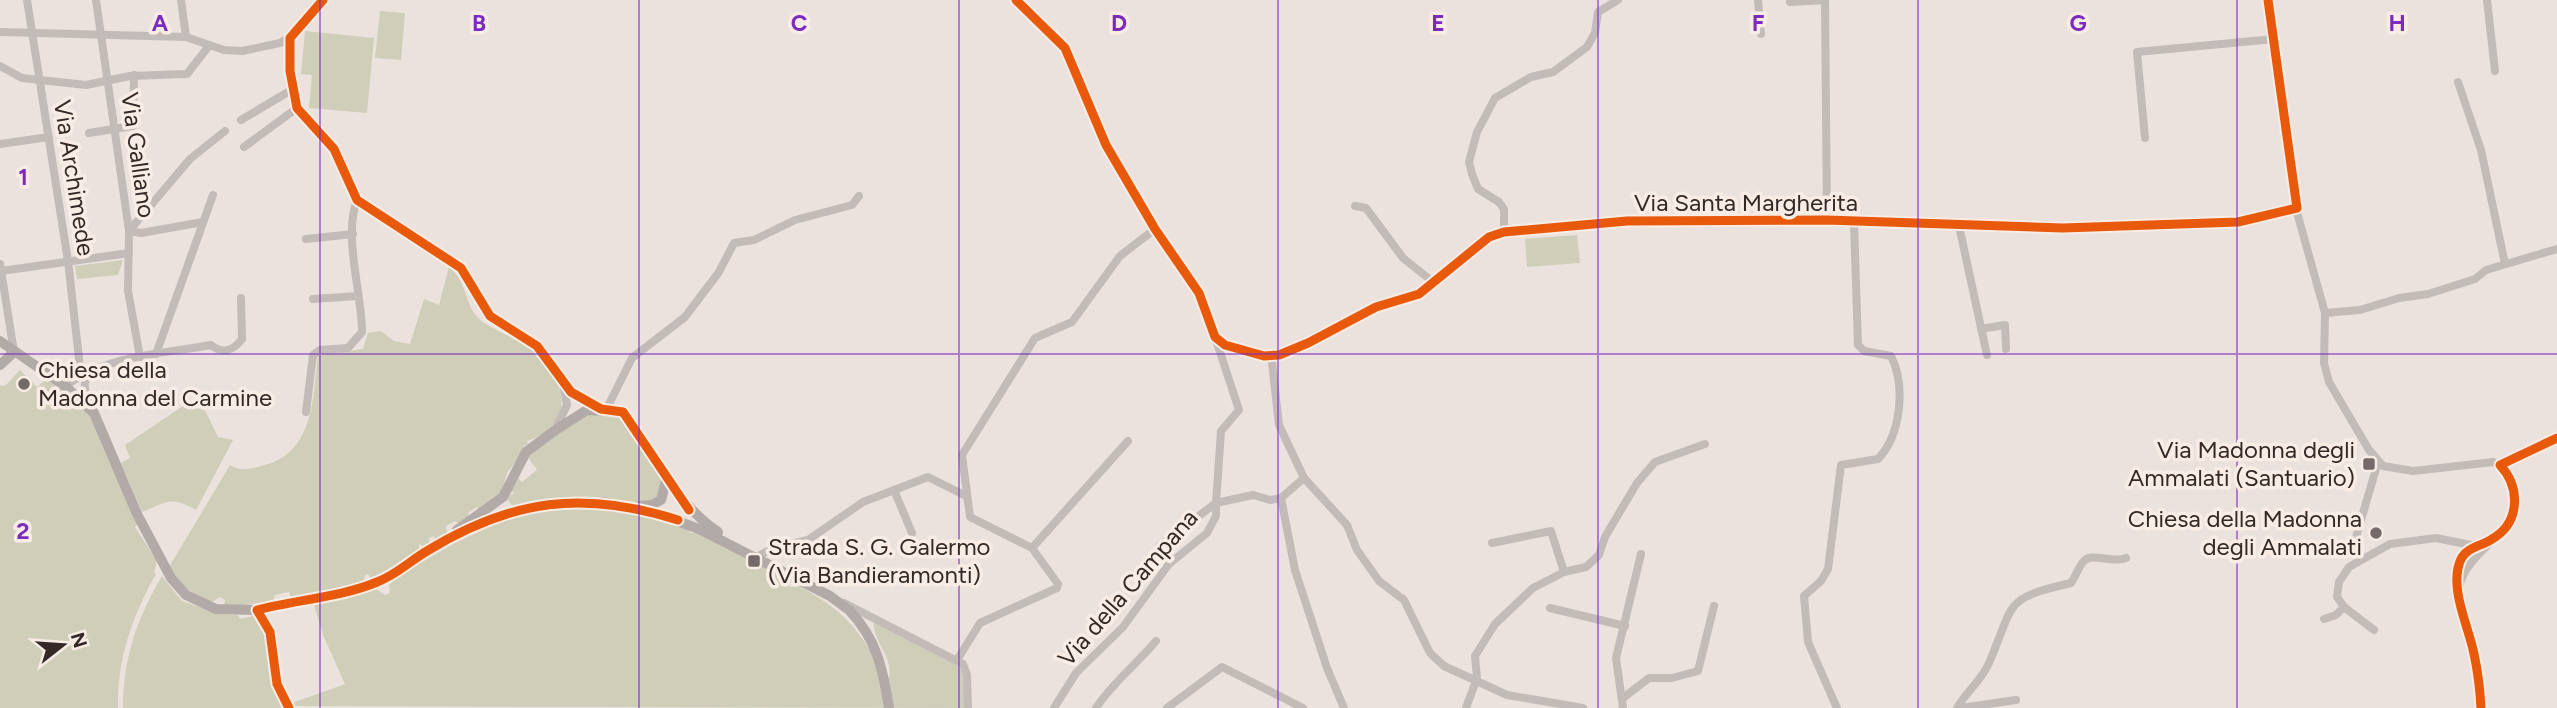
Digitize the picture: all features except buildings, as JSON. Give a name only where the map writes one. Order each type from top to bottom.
[{"type":"main road","points":[[0,341],[69,390],[94,413],[137,514],[179,588],[192,599],[216,608],[257,610],[373,584],[480,524],[524,509],[574,502],[628,505],[657,503],[666,492],[666,480]]},
{"type":"main road","points":[[0,365],[17,353]]},
{"type":"main road","points":[[428,551],[503,497],[526,452],[587,410],[603,409],[623,412],[666,480],[689,510],[753,556]]},
{"type":"main road","points":[[503,497],[508,508],[524,509]]},
{"type":"main road","points":[[628,505],[678,520],[830,596],[860,622],[877,652],[889,708]]},
{"type":"street","name":"Via Archimede","points":[[27,0],[71,281],[82,378],[94,413]]},
{"type":"street","name":"Via Galliano","points":[[96,0],[130,231],[128,291],[140,357]]},
{"type":"street","points":[[181,0],[186,37]]},
{"type":"street","points":[[0,32],[186,37],[208,47],[242,51],[281,43],[290,38],[323,0]]},
{"type":"street","points":[[1016,0],[1065,48],[1096,126],[1155,229],[1199,293],[1239,410],[1221,431],[1216,503],[1158,546]]},
{"type":"street","points":[[1504,232],[1504,209],[1499,202],[1478,189],[1469,162],[1486,111],[1495,99],[1531,77],[1553,72],[1587,47],[1595,33],[1598,12],[1618,0]]},
{"type":"street","points":[[1758,0],[1761,34]]},
{"type":"street","points":[[1790,2],[1825,0],[1828,220]]},
{"type":"street","points":[[2268,0],[2297,208],[2307,254],[2325,313],[2325,371],[2378,463],[2352,551]]},
{"type":"street","points":[[2487,0],[2495,71]]},
{"type":"street","points":[[290,38],[290,71]]},
{"type":"street","points":[[2145,138],[2137,52],[2274,39]]},
{"type":"street","points":[[281,43],[297,108],[334,149],[357,200],[461,268],[490,316],[537,346],[571,392],[603,409],[632,358],[685,317],[719,272],[734,243],[754,240],[803,217],[852,205],[859,195]]},
{"type":"street","points":[[0,66],[22,78],[86,85],[134,75],[187,74],[208,47]]},
{"type":"street","points":[[89,133],[133,126],[134,75]]},
{"type":"street","points":[[2458,82],[2481,150],[2505,264]]},
{"type":"street","points":[[241,120],[293,89]]},
{"type":"street","points":[[244,147],[297,108]]},
{"type":"street","points":[[203,222],[141,233],[130,231],[190,159],[225,131]]},
{"type":"street","points":[[0,144],[49,137]]},
{"type":"street","points":[[156,354],[213,194]]},
{"type":"street","points":[[306,412],[313,355],[320,351],[348,348],[362,332],[353,234],[353,210],[357,200]]},
{"type":"street","points":[[1355,206],[1366,208],[1403,258],[1433,282]]},
{"type":"street","name":"Via Santa Margherita","points":[[1266,359],[1317,339],[1376,307],[1409,299],[1489,237],[1504,232],[1628,221],[1828,220],[2063,228],[2238,222],[2297,208]]},
{"type":"street","points":[[1837,708],[1808,642],[1804,596],[1821,581],[1828,569],[1841,465],[1878,459],[1889,445],[1898,407],[1896,370],[1891,356],[1864,351],[1857,345],[1854,222]]},
{"type":"street","points":[[1959,226],[1987,355]]},
{"type":"street","points":[[957,660],[980,623],[1057,588],[1056,578],[1032,548],[970,517],[962,455],[1035,338],[1072,321],[1120,256],[1155,229]]},
{"type":"street","points":[[306,239],[353,234]]},
{"type":"street","points":[[2325,313],[2360,310],[2399,298],[2447,289],[2505,264],[2557,249]]},
{"type":"street","points":[[17,353],[5,312],[1,268],[129,253]]},
{"type":"street","points":[[313,299],[358,296]]},
{"type":"street","points":[[69,390],[91,369],[140,357],[211,345],[223,351],[235,348],[242,339],[241,298]]},
{"type":"street","points":[[1981,329],[2005,326],[2006,349]]},
{"type":"street","points":[[1215,337],[1228,346],[1266,359],[1279,425],[1304,478],[1348,525],[1357,550],[1379,581],[1404,600],[1430,653],[1444,666],[1477,678],[1507,695],[1573,704],[1583,708]]},
{"type":"street","points":[[1220,354],[1228,346]]},
{"type":"street","points":[[81,364],[91,369]]},
{"type":"street","points":[[554,431],[566,405],[559,375]]},
{"type":"street","points":[[2378,463],[2413,471],[2484,463],[2501,465],[2557,438]]},
{"type":"street","points":[[1032,548],[1128,441]]},
{"type":"street","points":[[1466,708],[1477,678],[1475,656],[1495,624],[1533,589],[1564,572],[1579,570],[1599,555],[1605,537],[1647,469],[1655,462],[1704,444]]},
{"type":"street","points":[[2481,708],[2474,653],[2458,571],[2470,555],[2508,525],[2515,504],[2511,481],[2501,465]]},
{"type":"street","points":[[753,556],[808,540],[863,502],[928,477],[966,496]]},
{"type":"street","points":[[1304,478],[1281,498],[1302,594],[1343,708]]},
{"type":"street","points":[[894,490],[912,533]]},
{"type":"street","name":"Via della Campana","points":[[1054,708],[1076,673],[1123,628],[1169,564],[1207,533],[1216,516],[1216,503],[1253,495],[1263,499],[1281,498]]},
{"type":"street","points":[[1492,543],[1551,531],[1564,572]]},
{"type":"street","points":[[2374,630],[2344,607],[2337,597],[2337,591],[2349,566],[2357,560],[2399,543],[2436,538],[2461,542],[2470,555]]},
{"type":"street","points":[[2461,542],[2470,555]]},
{"type":"street","points":[[1623,708],[1616,658],[1641,554]]},
{"type":"street","points":[[1959,708],[1989,665],[2006,617],[2017,600],[2037,590],[2071,583],[2083,561],[2091,557],[2116,562],[2126,558]]},
{"type":"street","points":[[830,596],[957,660],[967,675],[968,708]]},
{"type":"street","points":[[1623,698],[1649,677],[1672,678],[1698,671],[1713,606]]},
{"type":"street","points":[[2324,619],[2336,615],[2344,607]]},
{"type":"street","points":[[1550,608],[1625,626]]},
{"type":"street","points":[[257,610],[270,632],[277,684],[289,708]]},
{"type":"street","points":[[1096,708],[1111,685],[1137,664],[1156,640]]},
{"type":"street","points":[[1167,708],[1222,667],[1303,708]]},
{"type":"street","points":[[1959,708],[2016,700]]},
{"type":"green space","points":[[380,11],[405,13],[401,60],[375,58]]},
{"type":"green space","points":[[305,31],[374,38],[367,113],[309,108],[312,75],[301,74]]},
{"type":"green space","points":[[1577,235],[1580,263],[1527,267],[1525,239]]},
{"type":"green space","points":[[123,260],[118,275],[77,279],[75,266]]},
{"type":"green space","points":[[449,267],[459,279],[478,318],[533,351],[545,363],[560,389],[562,402],[553,425],[543,434],[527,441],[528,446],[523,445],[525,449],[507,473],[501,494],[480,510],[477,507],[469,512],[467,520],[459,524],[455,521],[446,526],[447,534],[435,540],[434,536],[429,538],[430,544],[425,547],[419,544],[419,551],[372,580],[368,574],[364,576],[365,582],[291,598],[289,592],[275,595],[273,602],[224,607],[225,600],[220,597],[212,602],[187,589],[169,567],[230,465],[238,469],[261,466],[278,460],[292,450],[308,422],[318,355],[363,349],[368,333],[381,331],[394,341],[410,344],[424,299],[439,305]]},
{"type":"green space","points":[[20,370],[37,387],[47,379],[78,400],[89,412],[138,524],[135,527],[157,561],[154,572],[156,574],[133,622],[123,655],[118,708],[0,708],[0,386],[6,385]]},
{"type":"green space","points":[[183,406],[205,410],[218,437],[233,440],[196,510],[181,503],[170,502],[142,512],[121,463],[130,458],[125,445]]},
{"type":"green space","points":[[618,414],[624,418],[662,480],[662,495],[646,503],[576,497],[513,506],[506,498],[514,493],[510,490],[516,476],[522,482],[537,470],[527,456],[583,415]]},
{"type":"green space","points":[[576,507],[622,509],[689,529],[690,533],[698,533],[786,579],[790,587],[799,586],[829,605],[850,624],[868,647],[884,677],[889,677],[888,662],[876,635],[874,620],[959,666],[964,676],[965,708],[293,706],[292,703],[345,684],[323,635],[313,601],[376,589],[385,595],[390,593],[389,585],[395,579],[459,541],[526,515]]},
{"type":"green space","points":[[162,576],[182,601],[221,614],[238,615],[240,619],[253,616],[265,638],[278,697],[283,708],[123,708],[133,639],[145,607]]},
{"type":"cycle path","points":[[323,0],[290,38],[290,71],[297,108],[334,149],[357,200],[461,268],[490,316],[537,346],[571,392],[601,409],[623,412],[689,510]]},
{"type":"cycle path","points":[[1016,0],[1065,48],[1106,145],[1155,229],[1199,293],[1215,337],[1225,345],[1264,356],[1279,355],[1308,343],[1376,307],[1419,294],[1489,237],[1504,232],[1627,221],[1827,220],[2063,228],[2238,222],[2297,208],[2268,0]]},
{"type":"cycle path","points":[[2481,708],[2475,661],[2458,594],[2461,559],[2471,549],[2501,532],[2512,515],[2512,484],[2500,465],[2557,438]]},
{"type":"cycle path","points":[[289,708],[277,684],[270,632],[257,610],[349,591],[377,582],[458,534],[519,510],[580,503],[611,505],[678,520]]},
{"type":"place","name":"Chiesa della Madonna del Carmine","points":[[24,384]]},
{"type":"place","name":"Via Madonna degli Ammalati (Santuario)","points":[[2369,464]]},
{"type":"place","name":"Chiesa della Madonna degli Ammalati","points":[[2376,533]]},
{"type":"place","name":"Strada S. G. Galermo (Via Bandieramonti)","points":[[754,561]]}]
